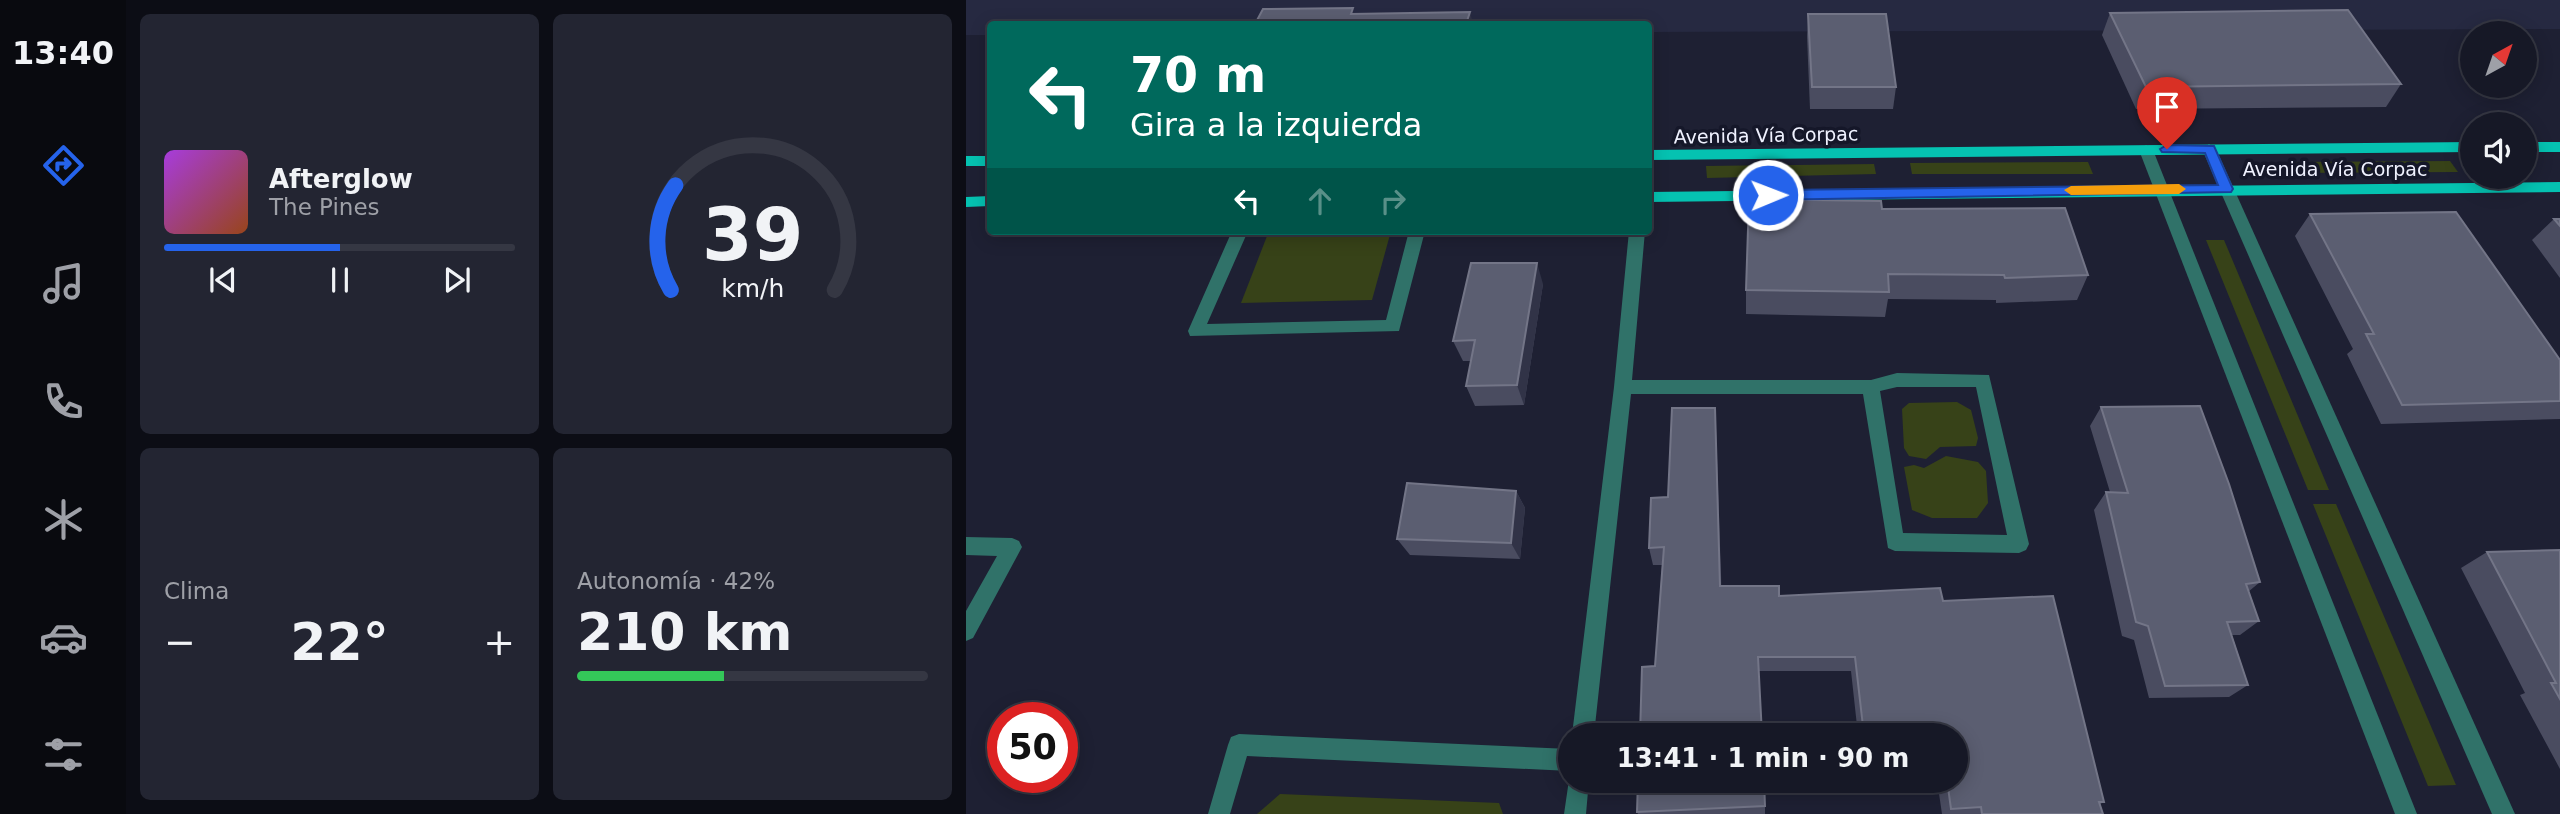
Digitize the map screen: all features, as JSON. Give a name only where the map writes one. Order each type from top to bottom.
[{"type":"main road","points":[[2537,147],[2560,146]]},
{"type":"main road","name":"Avenida Vía Corpac","points":[[1652,155],[2460,147]]},
{"type":"main road","points":[[966,161],[987,161]]},
{"type":"main road","name":"Avenida Vía Corpac","points":[[1652,197],[2162,189],[2560,187]]},
{"type":"main road","points":[[966,202],[987,201]]},
{"type":"street","points":[[2209,149],[2504,814]]},
{"type":"street","points":[[2146,150],[2406,814]]},
{"type":"street","points":[[1238,235],[1196,331],[1393,326],[1416,235]]},
{"type":"street","points":[[1584,723],[1623,387],[1637,235]]},
{"type":"street","points":[[1623,387],[1871,387],[1897,380],[1983,380],[2019,544],[1895,542],[1871,387]]},
{"type":"street","points":[[966,546],[1012,547],[966,631]]},
{"type":"street","points":[[1219,814],[1239,745],[1558,759]]},
{"type":"street","points":[[1575,814],[1577,793]]},
{"type":"shaded area","points":[[966,0],[2560,0],[2560,29],[2538,29],[2538,21],[2460,21],[2460,29],[1652,32],[1652,21],[987,21],[987,35],[966,35]]},
{"type":"green space","points":[[2450,161],[2458,172],[2288,173],[2282,162]]},
{"type":"green space","points":[[2088,162],[2093,174],[1912,174],[1910,163]]},
{"type":"green space","points":[[1874,164],[1876,174],[1707,178],[1706,166]]},
{"type":"green space","points":[[1267,235],[1390,235],[1372,300],[1241,303]]},
{"type":"green space","points":[[2206,240],[2224,240],[2329,490],[2308,490]]},
{"type":"green space","points":[[1957,402],[1971,410],[1978,438],[1976,446],[1940,447],[1926,459],[1909,456],[1904,448],[1902,409],[1909,403]]},
{"type":"green space","points":[[1946,456],[1978,462],[1986,471],[1988,503],[1977,518],[1932,518],[1912,510],[1904,467],[1914,465],[1924,468]]},
{"type":"green space","points":[[2313,504],[2336,504],[2456,785],[2428,786]]},
{"type":"green space","points":[[1280,794],[1499,803],[1503,814],[1257,814]]},
{"type":"building","points":[[1353,8],[1351,14],[1470,12],[1467,21],[1257,21],[1263,9]]},
{"type":"building","points":[[2348,10],[2401,84],[2146,87],[2110,13]]},
{"type":"building","points":[[1808,14],[1886,14],[1896,87],[1812,87]]},
{"type":"building","points":[[1749,199],[1881,201],[1882,209],[2065,208],[2088,275],[2005,278],[2004,275],[1888,274],[1889,292],[1746,290]]},
{"type":"building","points":[[2456,212],[2560,360],[2560,401],[2402,405],[2366,334],[2374,334],[2310,214]]},
{"type":"building","points":[[1471,263],[1537,263],[1517,385],[1466,386],[1475,340],[1453,341]]},
{"type":"building","points":[[2200,406],[2229,484],[2260,582],[2246,584],[2259,621],[2227,622],[2248,685],[2165,686],[2148,626],[2136,622],[2106,492],[2128,493],[2101,407]]},
{"type":"building","points":[[1672,408],[1715,408],[1720,586],[1779,586],[1779,596],[1940,588],[1943,601],[2053,596],[2104,802],[2099,802],[2103,814],[1982,814],[1981,807],[1951,809],[1949,793],[1968,793],[1968,723],[1863,723],[1855,657],[1758,657],[1761,723],[1640,723],[1642,667],[1655,666],[1664,547],[1649,548],[1651,498],[1668,497]]},
{"type":"building","points":[[1407,483],[1516,491],[1511,543],[1397,539]]},
{"type":"building","points":[[2560,550],[2560,699],[2551,683],[2556,683],[2487,552]]},
{"type":"building","points":[[1638,793],[1764,793],[1765,806],[1637,812]]},
{"type":"slow traffic","points":[[2071,190],[2179,189]]},
{"type":"route","points":[[1768,195],[2226,189],[2209,149],[2167,149]]}]
